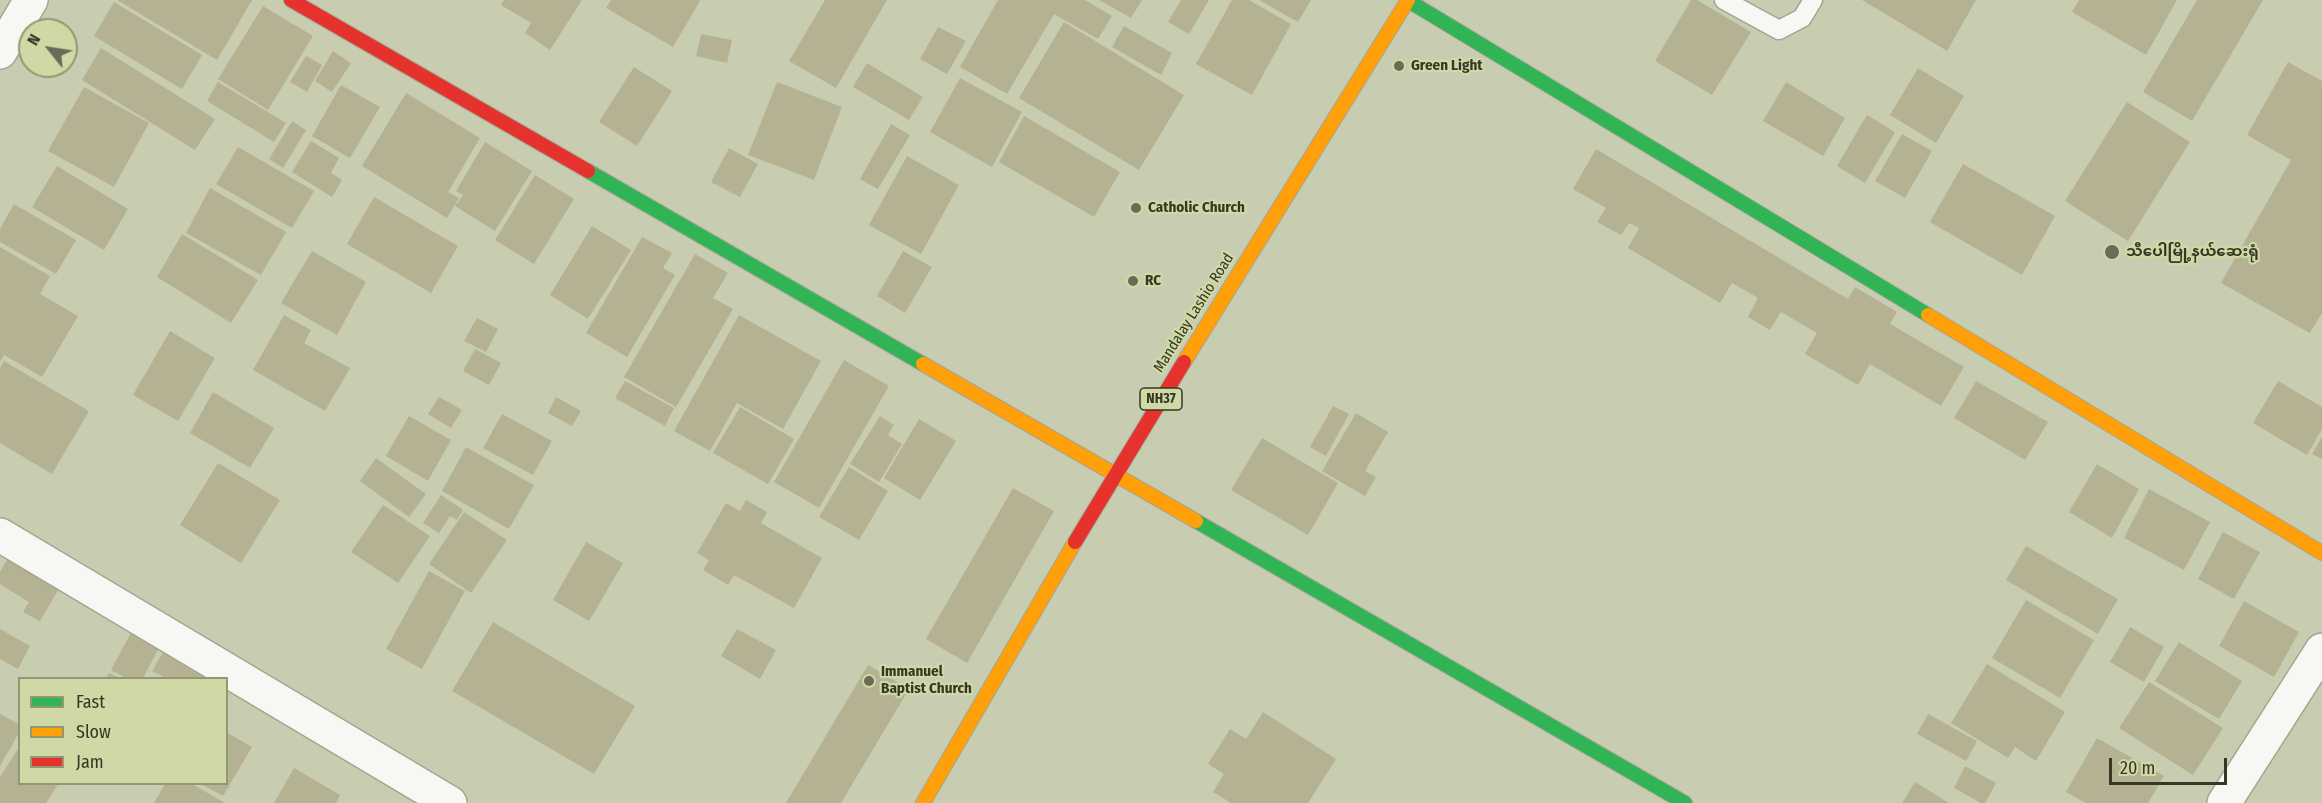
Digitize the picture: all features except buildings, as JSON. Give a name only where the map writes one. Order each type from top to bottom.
[{"type":"main road","points":[[291,0],[1685,803]]},
{"type":"main road","points":[[1408,0],[2322,553]]},
{"type":"main road","name":"Mandalay Lashio Road","points":[[923,803],[1114,475],[1408,0]]},
{"type":"street","points":[[0,51],[31,0]]},
{"type":"street","points":[[0,535],[450,803]]},
{"type":"street","points":[[2224,803],[2322,650]]},
{"type":"lane","points":[[1724,0],[1779,30],[1803,18],[1813,0]]},
{"type":"traffic: fast","points":[[1407,0],[1928,315]]},
{"type":"traffic: fast","points":[[588,171],[923,364]]},
{"type":"traffic: fast","points":[[1196,521],[1685,803]]},
{"type":"traffic: slow","points":[[1184,362],[1408,0]]},
{"type":"traffic: slow","points":[[1928,315],[2322,553]]},
{"type":"traffic: slow","points":[[923,364],[1196,521]]},
{"type":"traffic: slow","points":[[923,803],[1075,542]]},
{"type":"traffic: jam","points":[[291,0],[588,171]]},
{"type":"traffic: jam","points":[[1075,542],[1184,362]]},
{"type":"place","name":"Green Light","points":[[1399,66]]},
{"type":"place","name":"Catholic Church","points":[[1136,208]]},
{"type":"place","name":"သီပေါမြို့နယ်ဆေးရုံ","points":[[2112,252]]},
{"type":"place","name":"RC","points":[[1133,281]]},
{"type":"place","name":"Immanuel Baptist Church","points":[[869,681]]}]
